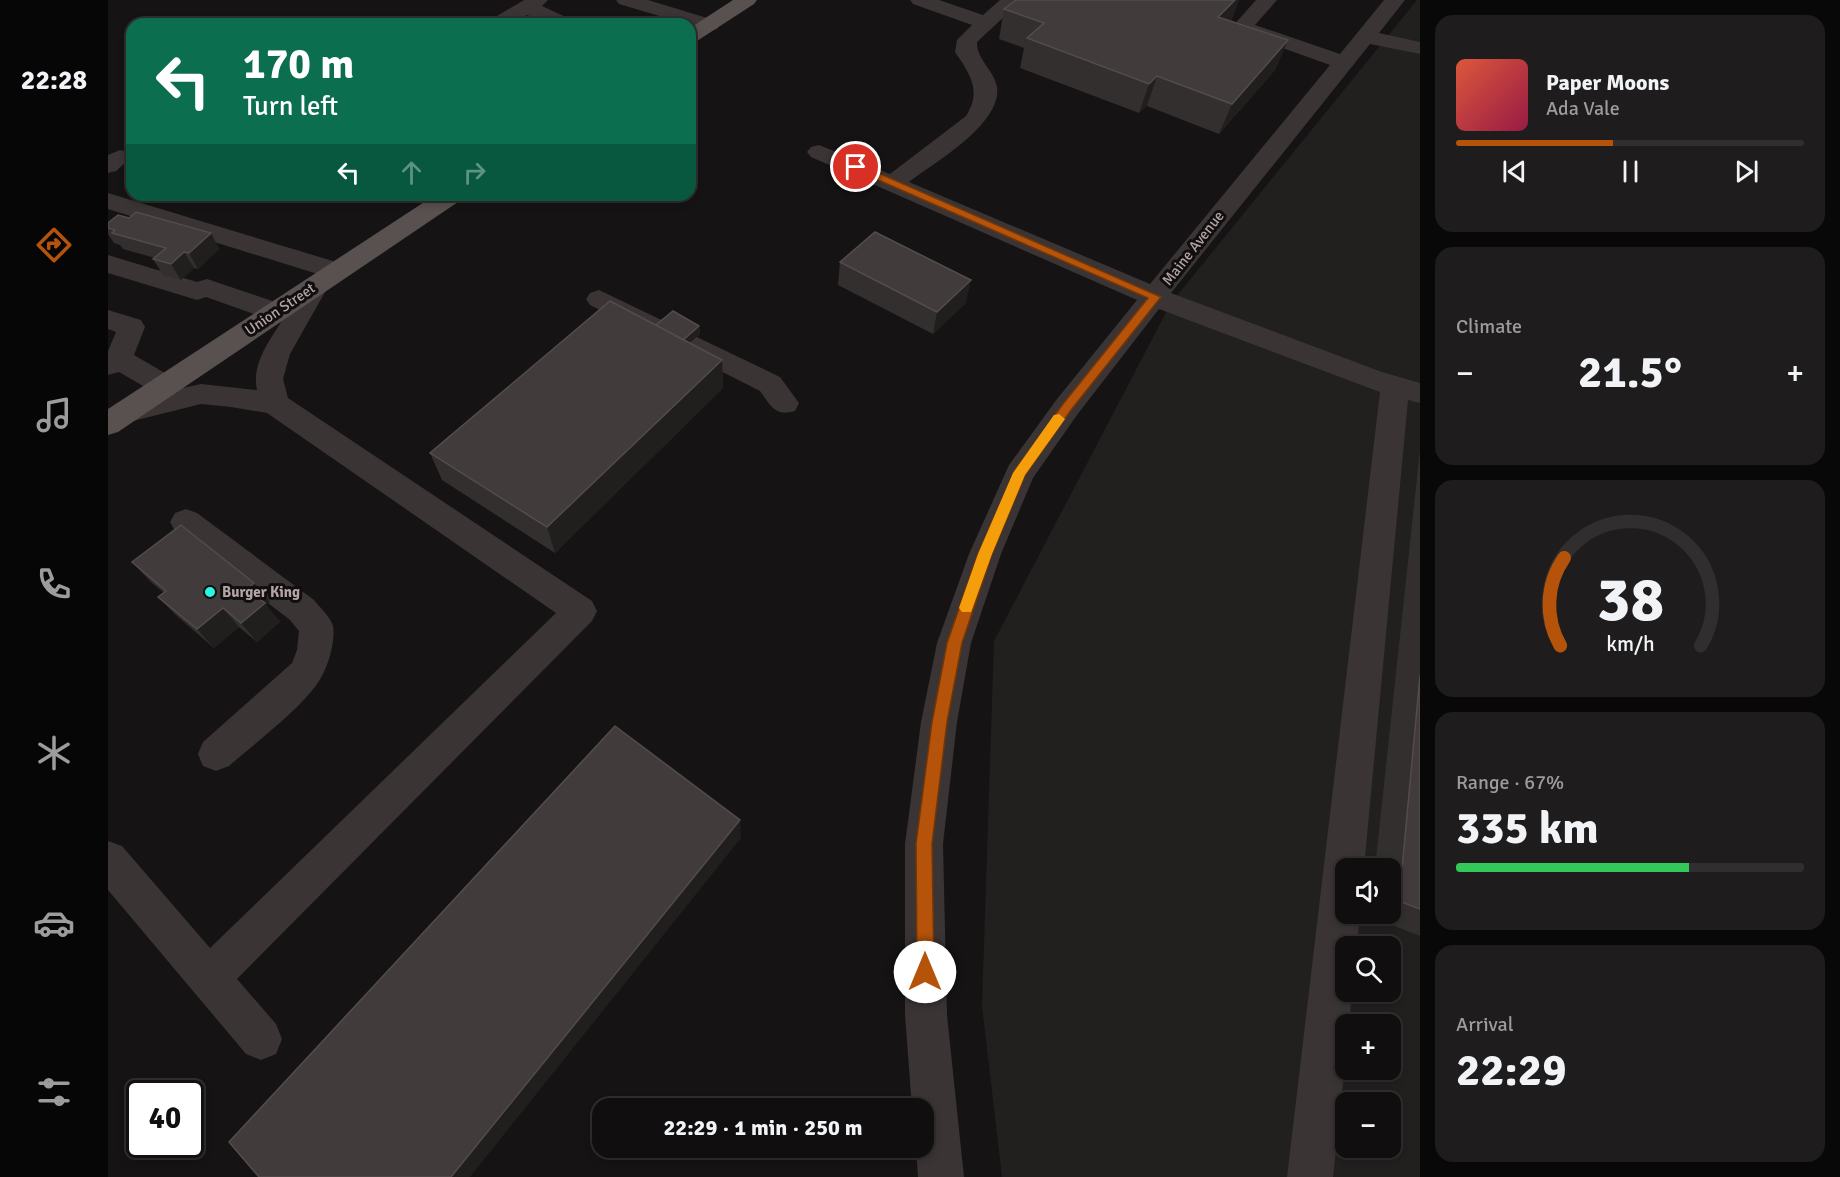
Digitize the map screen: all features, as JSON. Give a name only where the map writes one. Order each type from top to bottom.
[{"type":"main road","points":[[696,33],[747,0]]},
{"type":"main road","name":"Union Street","points":[[117,418],[327,278],[435,201]]},
{"type":"street","points":[[626,0],[662,18]]},
{"type":"street","points":[[920,0],[986,23]]},
{"type":"street","points":[[893,183],[974,121],[983,109],[986,88],[982,73],[966,52],[967,40],[1012,0]]},
{"type":"street","name":"Maine Avenue","points":[[941,1177],[926,1015],[924,844],[939,722],[954,643],[985,554],[1020,473],[1067,407],[1395,0]]},
{"type":"street","points":[[507,18],[532,3],[556,18]]},
{"type":"street","points":[[1255,6],[1242,27],[1343,62]]},
{"type":"street","points":[[696,23],[710,25]]},
{"type":"street","points":[[1364,36],[1420,48]]},
{"type":"street","points":[[819,152],[1155,297],[1407,389],[1310,1177]]},
{"type":"street","points":[[108,201],[327,278],[276,354],[269,379],[275,404]]},
{"type":"street","points":[[108,253],[187,278],[274,312]]},
{"type":"street","points":[[108,264],[197,291],[187,278]]},
{"type":"street","points":[[598,299],[770,384],[785,403]]},
{"type":"street","points":[[108,319],[131,327],[113,362],[165,386]]},
{"type":"street","points":[[117,418],[201,394],[231,396],[275,404],[580,610],[209,978]]},
{"type":"street","points":[[186,522],[302,610],[316,627],[314,650],[306,672],[216,754]]},
{"type":"street","points":[[108,860],[261,1039]]},
{"type":"shaded area","points":[[1417,0],[1420,0],[1420,1177],[1002,1177],[982,1006],[994,641],[1171,303]]},
{"type":"building","points":[[1016,0],[1235,0],[1218,17],[1288,40],[1232,104],[1157,76],[1149,84],[1027,38],[1044,23],[1004,9]]},
{"type":"building","points":[[136,212],[211,233],[189,253],[184,252],[171,264],[153,259],[166,248],[112,233],[115,230],[108,228],[108,223],[118,215],[129,218]]},
{"type":"building","points":[[875,232],[971,280],[937,312],[840,262]]},
{"type":"building","points":[[610,301],[722,360],[547,527],[430,453]]},
{"type":"building","points":[[673,311],[699,326],[683,340],[656,325]]},
{"type":"building","name":"Burger King","points":[[181,525],[254,583],[247,589],[265,603],[241,623],[223,608],[197,629],[158,597],[166,591],[132,562]]},
{"type":"building","points":[[1420,676],[1420,909],[1401,902],[1401,880]]},
{"type":"building","points":[[615,726],[740,820],[451,1177],[259,1177],[229,1142]]},
{"type":"slow traffic","points":[[966,608],[985,554],[1020,473],[1059,419]]},
{"type":"place","name":"Burger King","points":[[210,592]]},
{"type":"route","points":[[856,167],[1155,297],[1067,407],[1020,473],[985,554],[954,643],[939,722],[924,844],[925,972]]}]
